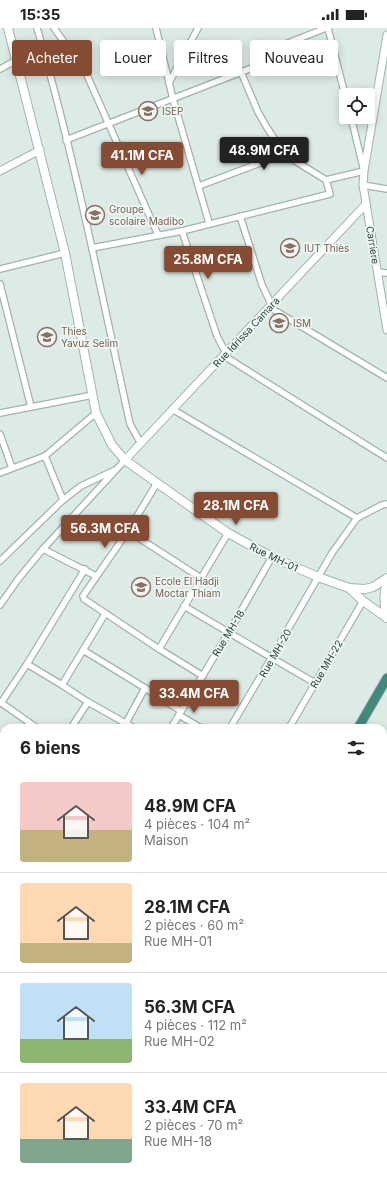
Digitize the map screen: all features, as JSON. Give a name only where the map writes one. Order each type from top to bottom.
[{"type":"highway","points":[[360,724],[387,678]]},
{"type":"main road","name":"Rue MH-01","points":[[8,28],[12,44]]},
{"type":"main road","name":"Rue MH-01","points":[[20,76],[65,253],[96,413],[112,445],[125,460],[228,533],[272,557],[318,577],[349,588],[365,589],[373,587],[387,578]]},
{"type":"main road","points":[[387,582],[384,593],[387,618]]},
{"type":"main road","name":"Rue MH-01","points":[[349,588],[363,601],[387,618]]},
{"type":"street","points":[[37,28],[47,62],[92,248],[130,424],[140,442]]},
{"type":"street","points":[[54,28],[86,73],[158,236]]},
{"type":"street","points":[[156,28],[173,98],[209,224]]},
{"type":"street","points":[[169,82],[198,28]]},
{"type":"street","points":[[242,72],[275,58],[273,49],[327,28],[343,88]]},
{"type":"street","name":"Carriere","points":[[387,35],[384,65],[364,171],[363,185],[387,330]]},
{"type":"street","points":[[0,69],[12,63]]},
{"type":"street","points":[[92,248],[158,236],[330,194],[326,180],[284,154],[260,116],[242,74]]},
{"type":"street","points":[[66,140],[231,76]]},
{"type":"street","points":[[326,180],[364,171],[353,124]]},
{"type":"street","points":[[0,171],[40,150]]},
{"type":"street","points":[[199,186],[284,154]]},
{"type":"street","points":[[363,185],[387,189]]},
{"type":"street","name":"Rue Idrissa Camara","points":[[125,460],[140,442],[366,204]]},
{"type":"street","points":[[240,216],[262,285],[274,310],[387,378]]},
{"type":"street","points":[[182,230],[217,336],[229,359],[387,458]]},
{"type":"street","points":[[0,268],[65,253]]},
{"type":"street","points":[[377,272],[387,274]]},
{"type":"street","points":[[0,284],[31,407]]},
{"type":"street","points":[[0,413],[93,395]]},
{"type":"street","points":[[172,409],[357,518],[382,505],[387,504]]},
{"type":"street","points":[[0,473],[45,456],[96,413]]},
{"type":"street","points":[[0,434],[12,468]]},
{"type":"street","points":[[45,456],[63,500]]},
{"type":"street","points":[[0,605],[19,578],[43,549],[125,460]]},
{"type":"street","points":[[0,561],[63,500],[81,486],[116,470]]},
{"type":"street","points":[[157,483],[128,531],[83,596],[84,600],[203,676]]},
{"type":"street","name":"Rue MH-20","points":[[232,724],[332,553],[357,518]]},
{"type":"street","points":[[128,531],[201,578]]},
{"type":"street","points":[[160,649],[228,533]]},
{"type":"street","points":[[43,549],[85,569],[96,576]]},
{"type":"street","name":"Rue MH-18","points":[[173,724],[272,557]]},
{"type":"street","points":[[30,724],[0,702],[27,664],[85,569]]},
{"type":"street","name":"Rue MH-22","points":[[291,724],[363,601]]},
{"type":"street","points":[[184,606],[315,683]]},
{"type":"street","points":[[62,685],[105,614]]},
{"type":"street","points":[[83,650],[145,688],[195,724]]},
{"type":"street","points":[[27,664],[88,702],[126,723],[145,688]]},
{"type":"street","points":[[74,724],[88,702]]},
{"type":"place","name":"ISEP","points":[[148,111]]},
{"type":"place","name":"Groupe scolaire Madibo","points":[[95,215]]},
{"type":"place","name":"IUT Thiès","points":[[290,248]]},
{"type":"place","name":"ISM","points":[[279,323]]},
{"type":"place","name":"Thies Yavuz Selim","points":[[47,337]]},
{"type":"place","name":"Ecole El Hadji Moctar Thiam","points":[[141,587]]}]
